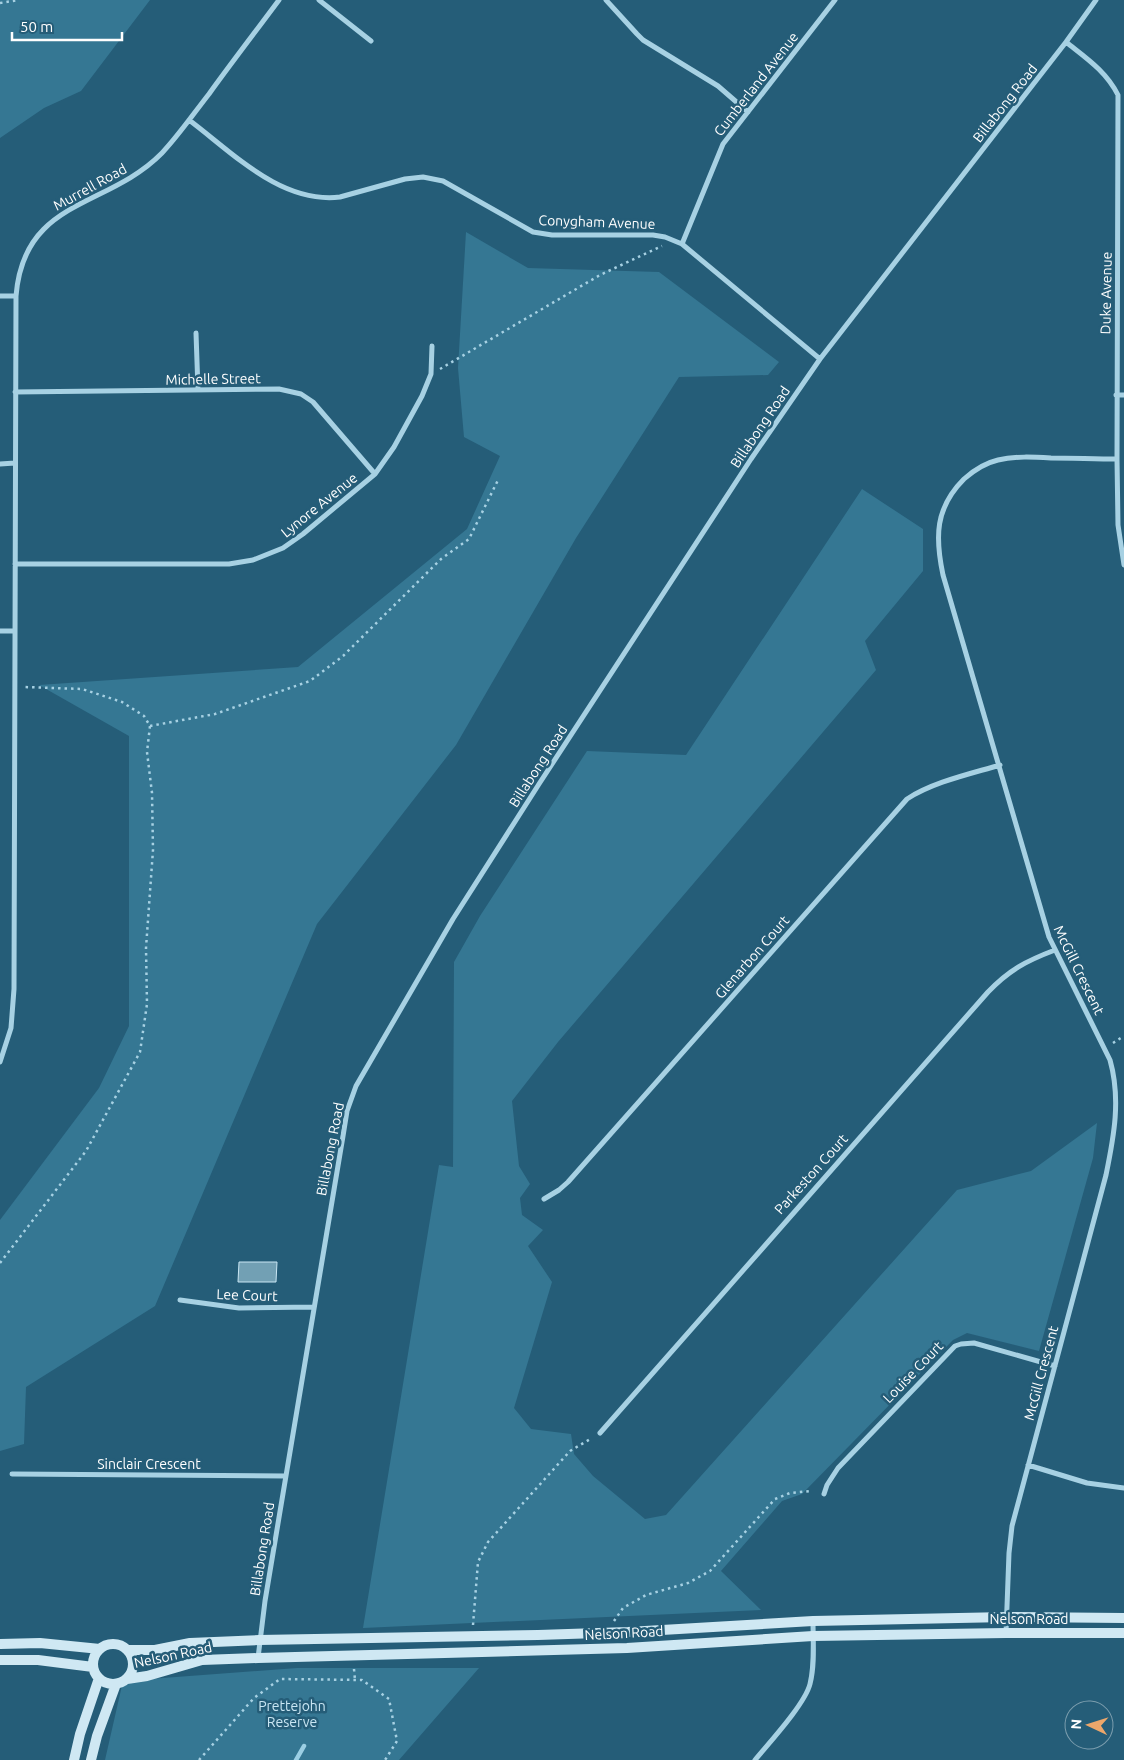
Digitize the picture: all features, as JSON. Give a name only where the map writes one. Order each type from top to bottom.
[{"type":"main road","name":"Nelson Road","points":[[128,1650],[155,1650],[190,1644],[260,1640],[619,1632],[812,1621],[1007,1617],[1124,1618]]},
{"type":"main road","name":"Nelson Road","points":[[128,1679],[147,1676],[202,1660],[627,1648],[813,1636],[1006,1632],[1124,1633]]},
{"type":"main road","points":[[0,1644],[40,1643],[100,1649]]},
{"type":"main road","points":[[117,1644],[128,1650],[134,1661],[133,1670],[128,1679],[116,1684],[110,1684],[99,1678],[93,1667],[96,1654],[100,1649],[117,1644]]},
{"type":"main road","points":[[0,1660],[38,1660],[93,1667]]},
{"type":"main road","points":[[74,1760],[80,1734],[99,1678]]},
{"type":"main road","points":[[92,1760],[97,1736],[116,1684]]},
{"type":"street","name":"Murrell Road","points":[[0,1062],[11,1028],[14,989],[15,392],[16,296],[21,267],[28,251],[55,218],[137,174],[162,152],[189,120],[280,0]]},
{"type":"street","points":[[319,0],[371,42]]},
{"type":"street","points":[[606,0],[636,34],[718,86],[748,112]]},
{"type":"street","name":"Cumberland Avenue","points":[[682,244],[723,144],[835,0]]},
{"type":"street","name":"Billabong Road","points":[[258,1658],[285,1476],[342,1136],[356,1086],[453,919],[751,459],[820,359],[1066,42],[1096,0]]},
{"type":"street","name":"Duke Avenue","points":[[1066,42],[1102,71],[1118,95],[1121,275],[1116,395],[1118,525],[1124,565]]},
{"type":"street","name":"Conygham Avenue","points":[[189,120],[258,173],[294,192],[330,198],[414,177],[433,178],[453,185],[533,232],[552,235],[653,235],[675,240],[820,359]]},
{"type":"street","points":[[0,296],[16,296]]},
{"type":"street","points":[[196,333],[198,390]]},
{"type":"street","name":"Lynore Avenue","points":[[15,564],[212,564],[253,560],[277,551],[303,534],[375,474],[384,463],[406,426],[431,374],[432,346]]},
{"type":"street","name":"Michelle Street","points":[[15,392],[279,389],[300,394],[317,406],[375,474]]},
{"type":"street","points":[[1116,395],[1124,395]]},
{"type":"street","name":"McGill Crescent","points":[[1006,1632],[1011,1532],[1106,1175],[1117,1099],[1114,1074],[1105,1048],[1055,950],[1044,921],[943,575],[939,556],[939,523],[942,511],[950,495],[969,474],[996,461],[1024,457],[1117,459]]},
{"type":"street","points":[[0,464],[15,463]]},
{"type":"street","points":[[0,631],[14,630]]},
{"type":"street","name":"Glenarbon Court","points":[[544,1199],[568,1182],[907,799],[922,791],[1000,765]]},
{"type":"street","name":"Parkeston Court","points":[[600,1433],[988,992],[1002,978],[1020,965],[1055,950]]},
{"type":"street","name":"Lee Court","points":[[180,1300],[238,1308],[314,1307]]},
{"type":"street","name":"Louise Court","points":[[824,1494],[827,1485],[838,1468],[955,1346],[974,1343],[1055,1366]]},
{"type":"street","points":[[1028,1465],[1087,1483],[1124,1488]]},
{"type":"street","name":"Sinclair Crescent","points":[[12,1474],[285,1476]]},
{"type":"street","points":[[757,1759],[799,1706],[807,1692],[811,1679],[812,1621]]},
{"type":"path","points":[[0,3],[19,0]]},
{"type":"path","points":[[431,374],[600,276],[675,240]]},
{"type":"path","points":[[150,726],[215,714],[310,681],[343,656],[441,559],[469,539],[499,478]]},
{"type":"path","points":[[0,1263],[86,1151],[140,1052],[147,1004],[146,948],[153,850],[152,792],[147,752],[150,726],[144,716],[122,702],[82,689],[14,686]]},
{"type":"path","points":[[1105,1048],[1124,1036]]},
{"type":"path","points":[[473,1625],[478,1562],[488,1542],[570,1452],[600,1433]]},
{"type":"path","points":[[614,1621],[623,1608],[646,1595],[688,1583],[710,1571],[775,1499],[790,1493],[811,1491]]},
{"type":"path","points":[[354,1669],[355,1680]]},
{"type":"path","points":[[198,1760],[254,1698],[280,1679],[362,1680],[389,1699],[397,1741],[384,1760]]},
{"type":"green space","points":[[0,0],[150,0],[81,91],[44,108],[0,138]]},
{"type":"green space","points":[[466,232],[528,268],[659,272],[779,362],[768,375],[679,377],[576,538],[456,745],[317,924],[155,1306],[26,1387],[24,1444],[0,1451],[0,1220],[99,1088],[129,1026],[129,736],[39,685],[298,667],[467,529],[500,456],[464,437],[458,368]]},
{"type":"green space","points":[[862,489],[923,529],[923,571],[865,641],[876,670],[558,1042],[512,1101],[519,1166],[530,1184],[520,1198],[522,1215],[543,1230],[528,1246],[552,1282],[514,1408],[531,1429],[571,1434],[574,1454],[593,1476],[645,1519],[666,1515],[957,1190],[1031,1171],[1097,1123],[1093,1158],[1039,1351],[967,1333],[953,1340],[802,1494],[782,1501],[721,1571],[761,1610],[363,1628],[439,1165],[453,1167],[454,962],[480,916],[587,751],[686,755]]},
{"type":"green space","name":"Prettejohn Reserve","points":[[297,1668],[479,1668],[399,1760],[105,1760],[123,1681]]},
{"type":"building","points":[[239,1262],[277,1262],[276,1282],[238,1282]]},
{"type":"waterway","points":[[296,1760],[304,1746]]}]
